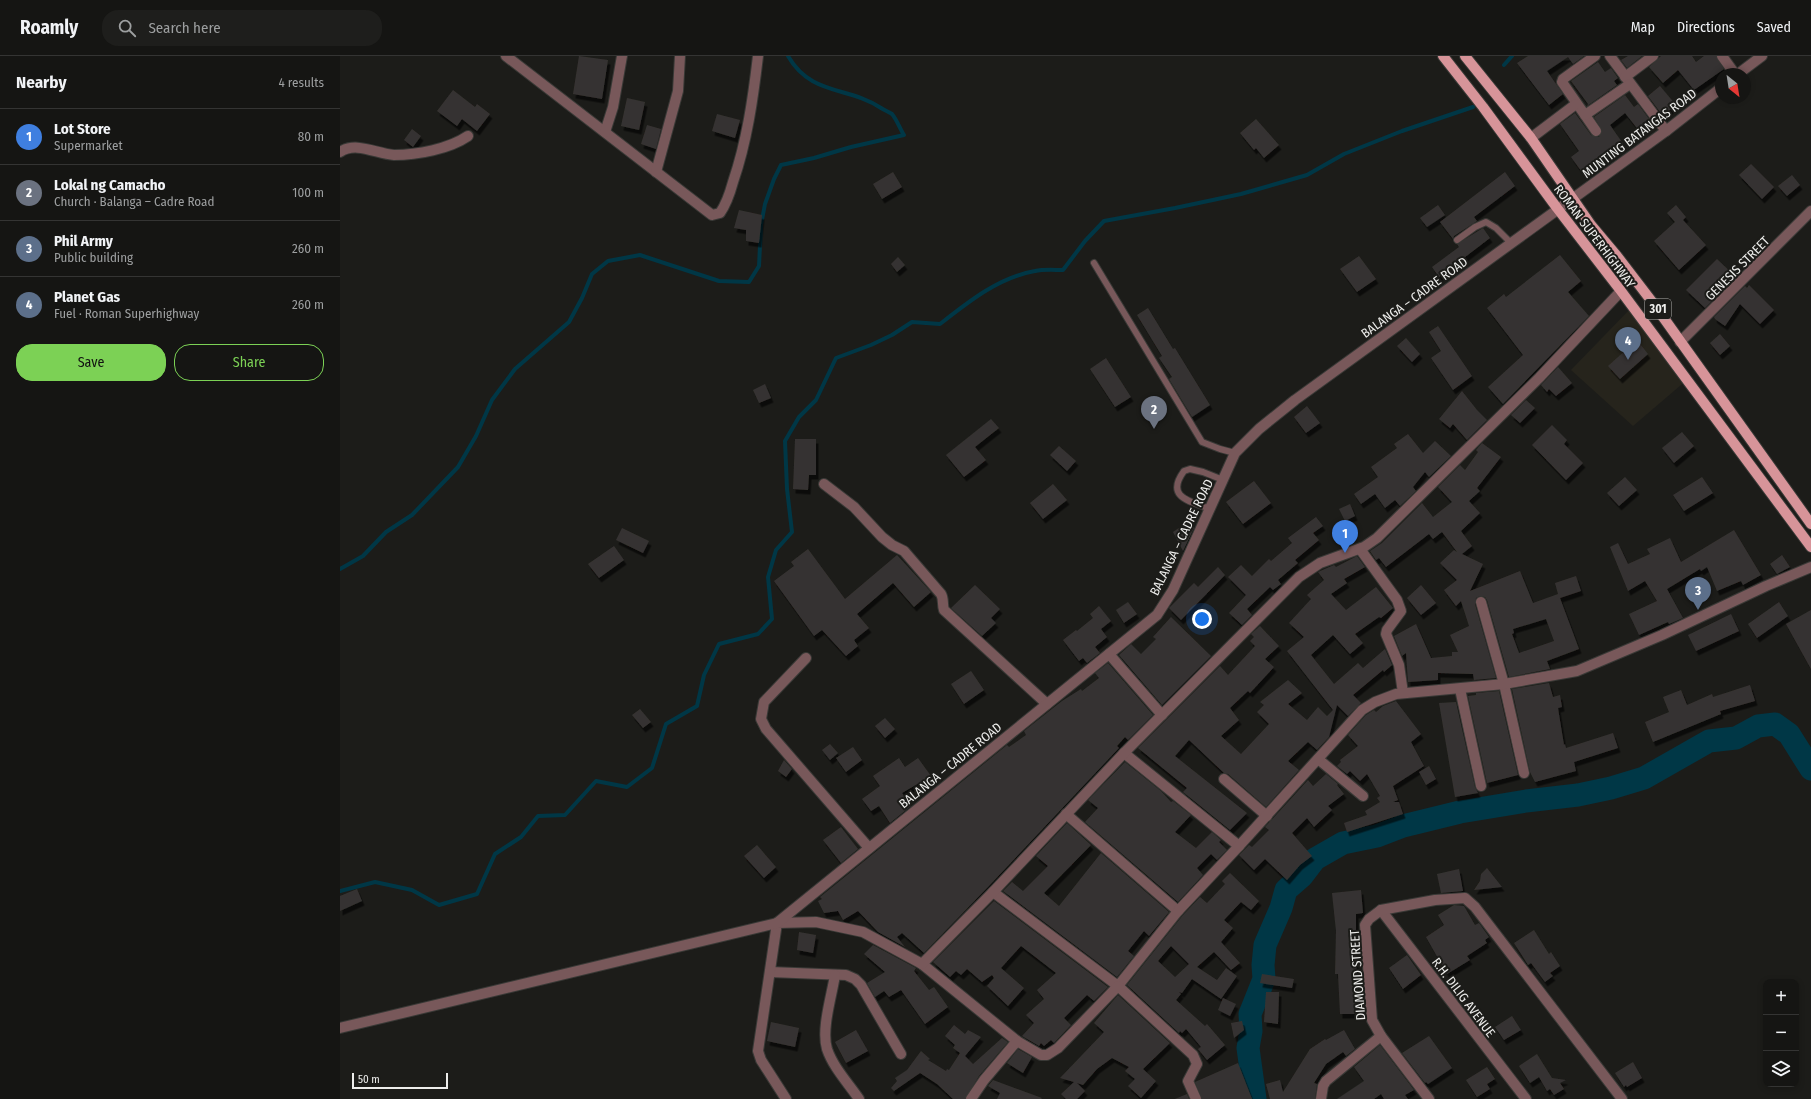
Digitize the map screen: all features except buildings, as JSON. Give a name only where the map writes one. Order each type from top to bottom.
[{"type":"main road","name":"ROMAN SUPERHIGHWAY","points":[[1443,56],[1621,291],[1811,547]]},
{"type":"main road","name":"ROMAN SUPERHIGHWAY","points":[[1465,56],[1532,138],[1590,225],[1617,256],[1653,303],[1811,524]]},
{"type":"street","points":[[506,56],[520,61],[605,132],[712,215],[720,213],[725,206],[740,162],[753,103],[758,56]]},
{"type":"street","points":[[605,132],[613,107],[622,56]]},
{"type":"street","points":[[656,172],[678,91],[680,56]]},
{"type":"street","points":[[1595,56],[1563,79],[1562,82],[1596,131]]},
{"type":"street","points":[[1610,56],[1666,131]]},
{"type":"street","points":[[1585,115],[1628,80],[1653,56]]},
{"type":"street","points":[[1722,56],[1731,68]]},
{"type":"street","points":[[1746,68],[1762,56]]},
{"type":"street","name":"MUNTING BATANGAS ROAD","points":[[1572,199],[1666,131],[1715,93]]},
{"type":"street","points":[[1532,138],[1576,104]]},
{"type":"street","points":[[340,152],[344,149],[356,147],[394,155],[423,152],[449,146],[468,136]]},
{"type":"street","name":"BALANGA – CADRE ROAD","points":[[777,922],[1159,612],[1172,590],[1235,453],[1259,429],[1295,400],[1557,208],[1572,199]]},
{"type":"street","name":"GENESIS STREET","points":[[1680,342],[1811,211]]},
{"type":"street","points":[[922,964],[993,892],[1124,753],[1299,577],[1320,563],[1360,549],[1377,538],[1539,378],[1621,291]]},
{"type":"street","points":[[824,484],[854,507],[882,537],[892,545],[904,551],[941,594],[943,598],[942,606],[944,610],[1047,704]]},
{"type":"street","points":[[1360,549],[1398,600],[1401,611],[1387,630],[1386,634],[1399,665],[1403,693]]},
{"type":"street","points":[[340,1028],[777,922],[816,922],[863,932],[922,964],[1017,1041],[1041,1055],[1053,1052],[1118,986],[1178,911],[1267,816],[1362,710],[1385,697],[1403,693],[1504,684],[1576,671],[1662,635],[1766,586],[1811,567]]},
{"type":"street","points":[[1481,602],[1504,684],[1524,773]]},
{"type":"street","points":[[1109,654],[1162,715]]},
{"type":"street","points":[[806,658],[764,702],[761,719],[766,729],[869,848]]},
{"type":"street","points":[[1460,689],[1482,786]]},
{"type":"street","points":[[1124,753],[1239,846]]},
{"type":"street","points":[[1318,759],[1363,796]]},
{"type":"street","points":[[1224,779],[1267,816]]},
{"type":"street","points":[[1066,814],[1178,911]]},
{"type":"street","points":[[993,892],[1118,986],[1193,1055],[1197,1064],[1188,1081],[1196,1099]]},
{"type":"street","points":[[1381,910],[1435,900],[1465,898],[1475,907],[1622,1099]]},
{"type":"street","name":"DIAMOND STREET","points":[[1381,910],[1369,919],[1365,925],[1372,1020],[1381,1036],[1429,1099]]},
{"type":"street","name":"R.H. DILIG AVENUE","points":[[1381,910],[1526,1099]]},
{"type":"street","points":[[777,922],[758,1051],[761,1060],[786,1099]]},
{"type":"street","points":[[770,972],[836,975],[855,979],[861,985],[901,1054]]},
{"type":"street","points":[[836,975],[826,1028],[827,1048],[833,1061],[859,1099]]},
{"type":"street","points":[[1321,1099],[1323,1086],[1326,1080],[1381,1036]]},
{"type":"street","points":[[971,1099],[984,1080],[1017,1041]]},
{"type":"lane","points":[[1457,240],[1475,227],[1486,222],[1496,228],[1511,243]]},
{"type":"lane","points":[[1094,263],[1202,442],[1235,453]]},
{"type":"lane","points":[[1210,509],[1189,501],[1179,495],[1176,487],[1177,480],[1184,471],[1190,469],[1223,480]]},
{"type":"shaded area","points":[[1632,307],[1688,379],[1633,426],[1571,370]]},
{"type":"waterway","points":[[340,569],[363,556],[386,532],[412,515],[458,467],[476,436],[492,400],[515,369],[569,322],[582,298],[592,274],[608,261],[640,255],[719,281],[749,282],[759,266],[761,225],[765,204],[781,165],[904,135],[892,114],[868,101],[831,89],[808,78],[797,69],[788,56]]},
{"type":"waterway","points":[[1504,65],[1512,56]]},
{"type":"waterway","points":[[340,891],[375,882],[412,890],[439,905],[477,894],[495,854],[521,837],[538,816],[565,815],[596,781],[627,787],[652,768],[666,724],[697,706],[704,675],[719,644],[758,634],[772,619],[768,577],[776,550],[792,532],[787,489],[785,441],[799,417],[816,400],[836,358],[871,345],[892,335],[912,322],[940,324],[973,299],[1009,279],[1038,270],[1063,270],[1085,241],[1104,221],[1241,194],[1307,175],[1344,154],[1402,131],[1473,107]]},
{"type":"waterway","points":[[1255,1099],[1248,1048],[1251,1031],[1250,1014],[1264,979],[1263,965],[1265,945],[1281,908],[1286,890],[1302,876],[1315,859],[1343,843],[1377,836],[1403,826],[1460,812],[1526,801],[1578,795],[1611,788],[1644,778],[1709,741],[1736,738],[1758,726],[1775,724],[1789,734],[1811,769]]},
{"type":"place","name":"Planet Gas","points":[[1628,360]]},
{"type":"place","name":"Lokal ng Camacho","points":[[1154,429]]},
{"type":"place","name":"Lot Store","points":[[1345,553]]},
{"type":"place","name":"Phil Army","points":[[1698,610]]}]
